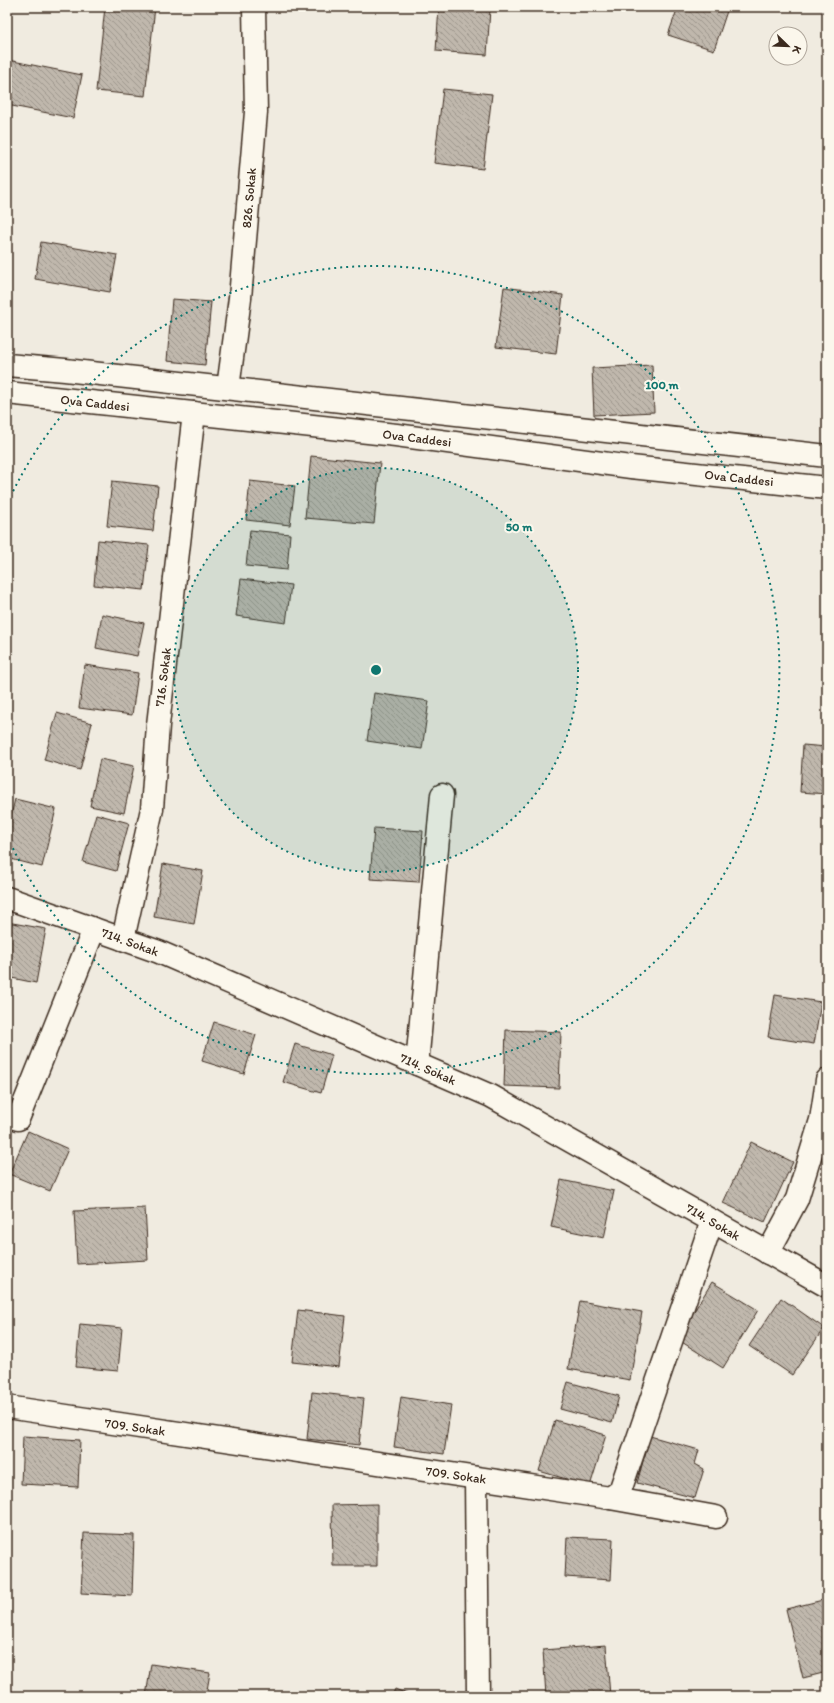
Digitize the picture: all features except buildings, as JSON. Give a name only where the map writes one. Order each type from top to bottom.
[{"type":"street","name":"826. Sokak","points":[[228,388],[240,298],[256,112],[254,7]]},
{"type":"street","points":[[7,365],[228,388],[827,456]]},
{"type":"street","name":"Ova Caddesi","points":[[7,393],[396,435],[631,467],[827,488]]},
{"type":"street","name":"716. Sokak","points":[[123,939],[152,809],[158,725],[194,413]]},
{"type":"street","points":[[417,1064],[442,795]]},
{"type":"street","name":"714. Sokak","points":[[7,898],[159,952],[491,1096],[827,1286]]},
{"type":"street","points":[[18,1119],[94,929]]},
{"type":"street","points":[[768,1253],[797,1199],[821,1120],[827,1080]]},
{"type":"street","points":[[610,1498],[620,1491],[712,1221]]},
{"type":"street","name":"709. Sokak","points":[[7,1407],[610,1498],[716,1517]]},
{"type":"street","points":[[476,1478],[478,1696]]}]
